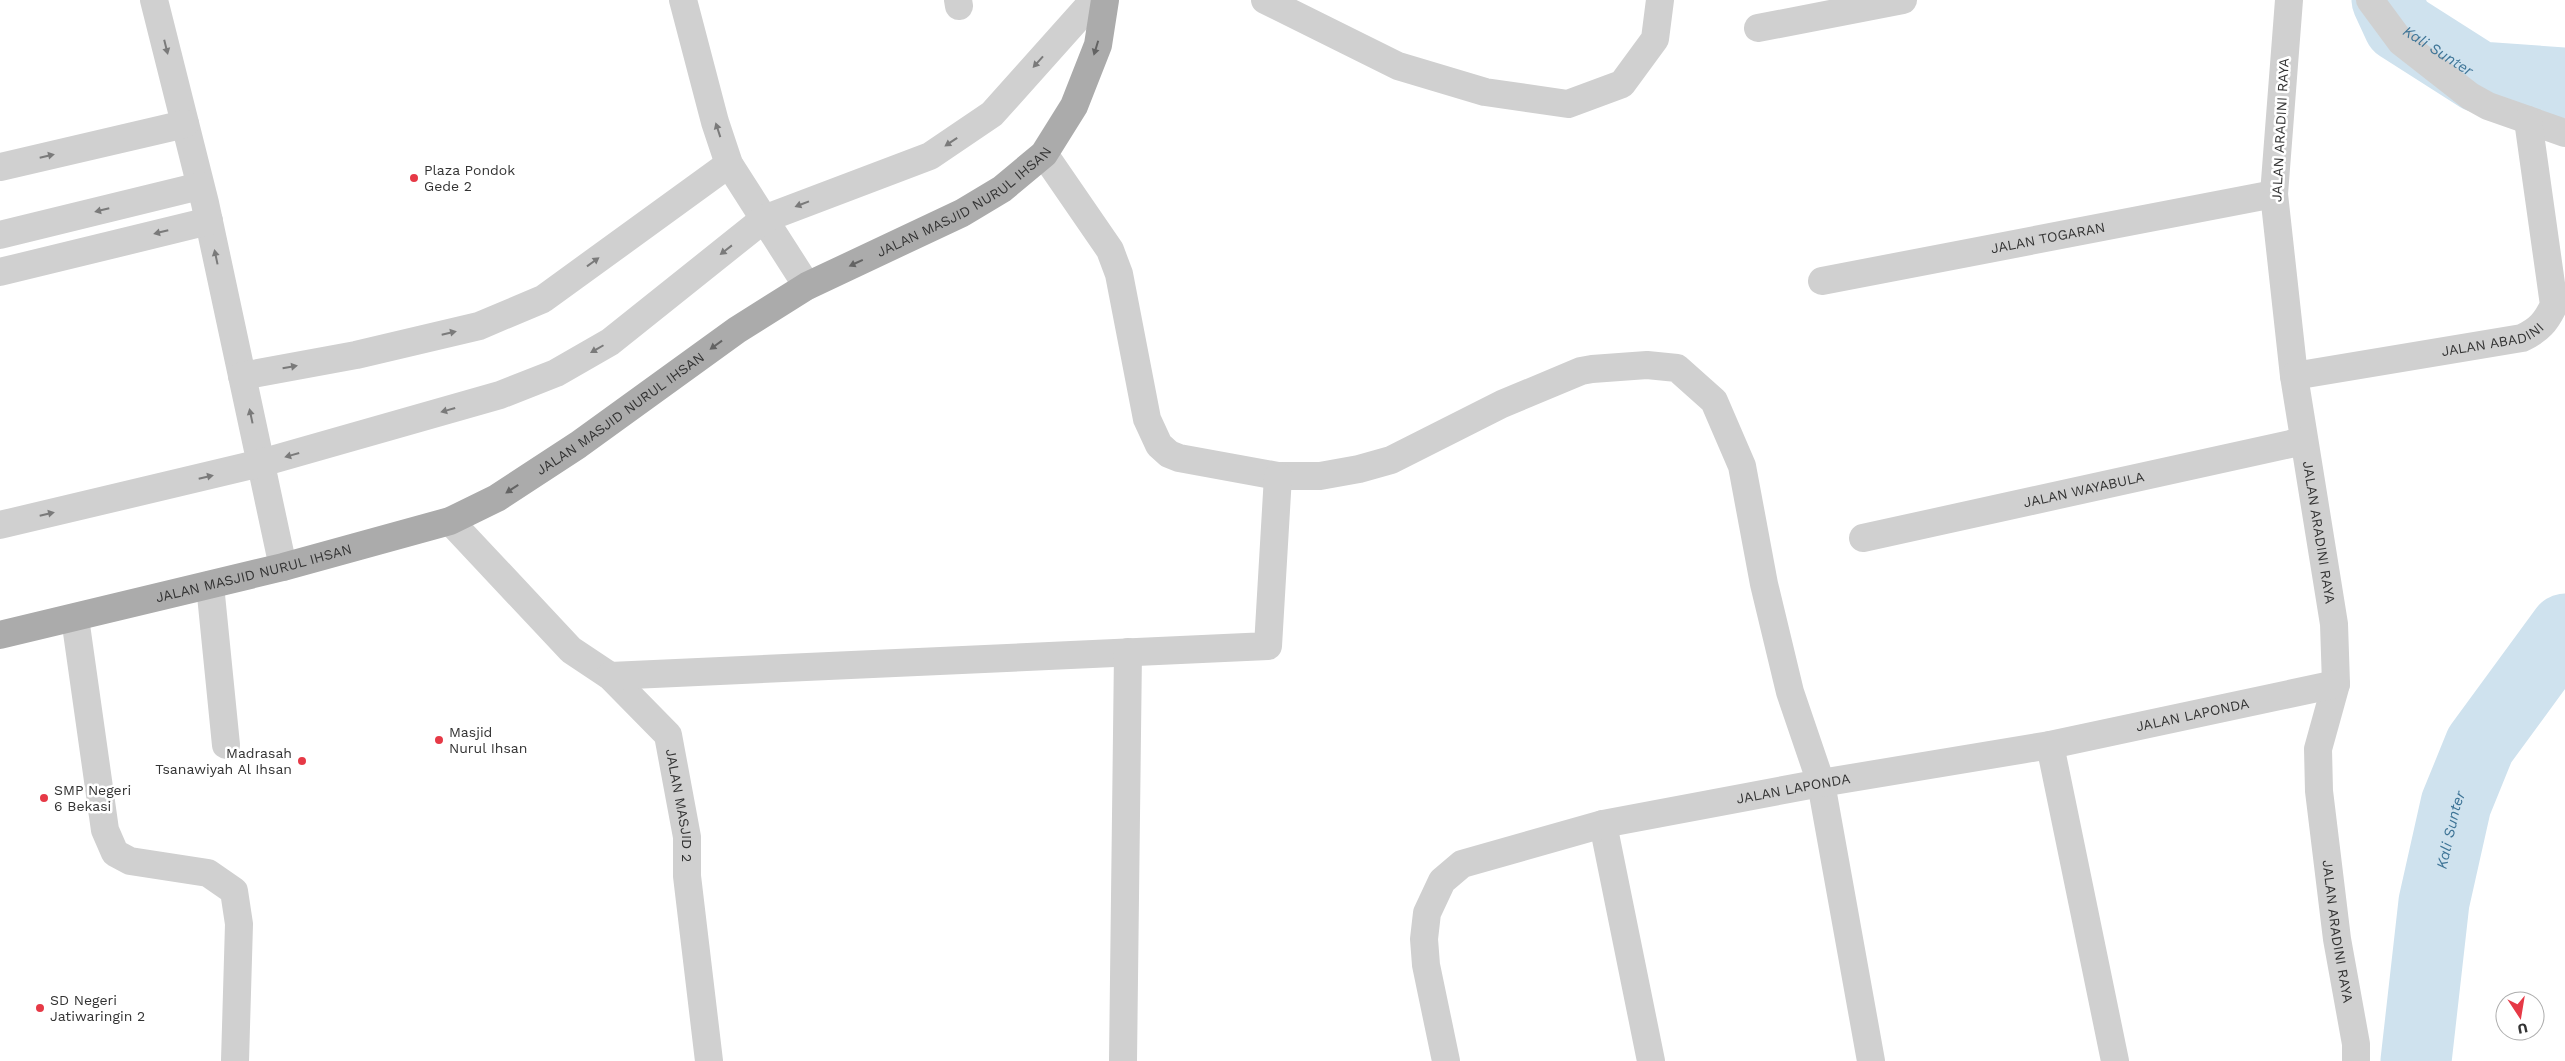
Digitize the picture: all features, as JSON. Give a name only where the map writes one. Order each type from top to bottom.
[{"type":"main road","name":"JALAN MASJID NURUL IHSAN","points":[[0,635],[283,567],[450,521],[497,498],[570,451],[737,330],[807,286],[962,213],[1002,189],[1044,154],[1074,106],[1098,45],[1105,0]]},
{"type":"street","points":[[154,0],[208,221],[283,567]]},
{"type":"street","points":[[683,0],[715,122],[729,164],[807,286]]},
{"type":"street","points":[[0,525],[261,464],[500,395],[556,373],[610,342],[764,219],[930,156],[992,114],[1094,0]]},
{"type":"street","points":[[1265,0],[1398,66],[1486,92],[1568,104],[1622,84],[1656,39],[1660,0]]},
{"type":"street","points":[[1758,28],[1903,0]]},
{"type":"street","name":"JALAN ARADINI RAYA","points":[[2289,0],[2274,194],[2294,376],[2334,624],[2336,684],[2318,749],[2319,790],[2337,940],[2356,1044],[2356,1061]]},
{"type":"street","points":[[2370,0],[2401,42],[2470,96],[2488,106],[2565,133]]},
{"type":"street","name":"JALAN ABADINI","points":[[2294,376],[2522,338],[2537,331],[2545,323],[2554,305],[2528,120]]},
{"type":"street","points":[[0,167],[185,124]]},
{"type":"street","points":[[1044,154],[1110,250],[1119,274],[1147,419],[1159,445],[1169,454],[1179,458],[1278,476],[1320,476],[1359,469],[1391,460],[1502,404],[1592,369],[1659,364],[1677,368],[1714,401],[1742,466],[1764,584],[1790,692],[1821,783],[1871,1061]]},
{"type":"street","points":[[242,376],[356,355],[479,326],[543,299],[729,164]]},
{"type":"street","points":[[0,235],[200,186]]},
{"type":"street","name":"JALAN TOGARAN","points":[[1822,281],[2274,194]]},
{"type":"street","points":[[0,272],[208,221]]},
{"type":"street","name":"JALAN WAYABULA","points":[[1863,538],[2304,441]]},
{"type":"street","points":[[610,676],[1268,646],[1278,476]]},
{"type":"street","name":"JALAN MASJID 2","points":[[450,521],[571,650],[610,676],[668,735],[687,837],[687,876],[709,1061]]},
{"type":"street","points":[[210,585],[226,745]]},
{"type":"street","points":[[75,618],[105,830],[115,854],[130,860],[208,873],[234,891],[239,924],[235,1061]]},
{"type":"street","points":[[1123,1061],[1128,652]]},
{"type":"street","name":"JALAN LAPONDA","points":[[1446,1061],[1426,965],[1424,939],[1427,913],[1442,881],[1462,864],[1603,824],[1821,783],[2050,745],[2336,684]]},
{"type":"street","points":[[2050,745],[2115,1061]]},
{"type":"street","points":[[1603,824],[1651,1061]]},
{"type":"waterway","name":"Kali Sunter","points":[[2387,0],[2399,26],[2479,77],[2565,83]]},
{"type":"waterway","name":"Kali Sunter","points":[[2416,1061],[2434,902],[2456,804],[2480,745],[2565,629]]},
{"type":"place","name":"Plaza Pondok Gede 2","points":[[414,178]]},
{"type":"place","name":"Masjid Nurul Ihsan","points":[[439,740]]},
{"type":"place","name":"Madrasah Tsanawiyah Al Ihsan","points":[[302,761]]},
{"type":"place","name":"SMP Negeri 6 Bekasi","points":[[44,798]]},
{"type":"place","name":"SD Negeri Jatiwaringin 2","points":[[40,1008]]}]
